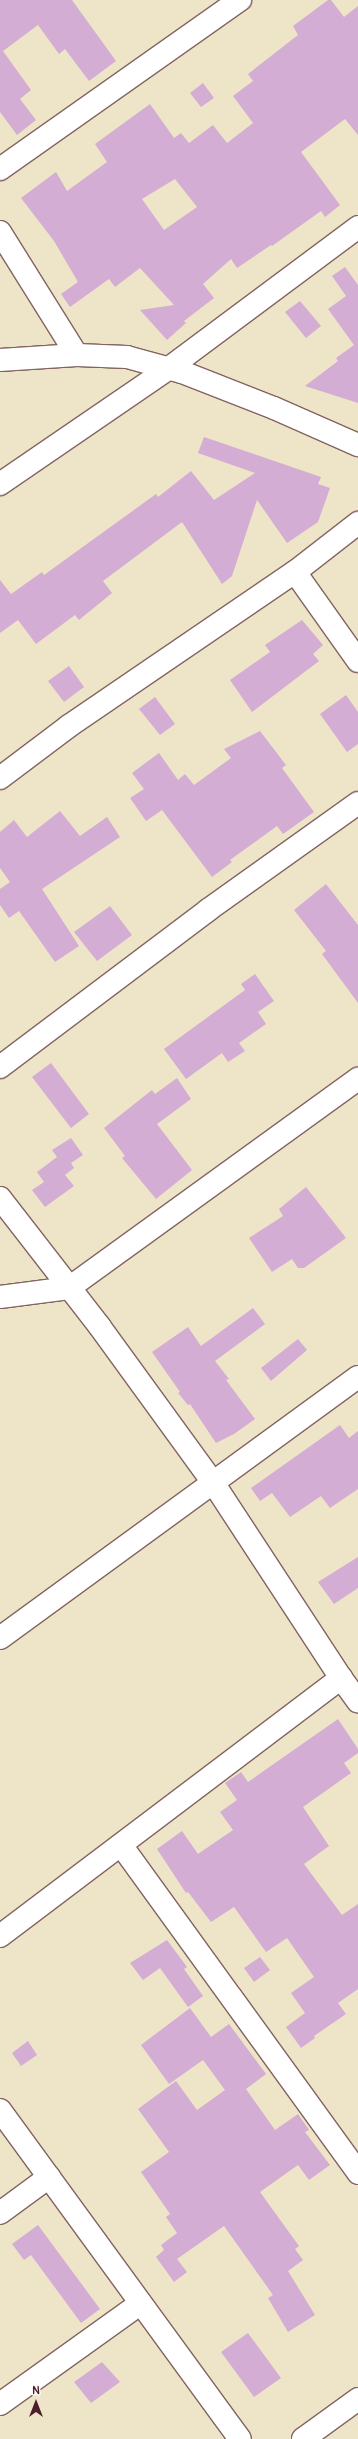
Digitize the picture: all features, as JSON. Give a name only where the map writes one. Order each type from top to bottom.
[{"type":"street","points":[[0,169],[240,0]]},
{"type":"street","points":[[0,484],[169,368],[358,228]]},
{"type":"street","points":[[0,232],[77,355]]},
{"type":"street","points":[[0,360],[77,355],[127,358],[169,368],[274,408],[358,445]]},
{"type":"street","points":[[0,778],[69,726],[295,572],[358,523]]},
{"type":"street","points":[[295,572],[358,661]]},
{"type":"street","points":[[0,1067],[208,910],[358,802]]},
{"type":"street","points":[[0,1297],[69,1288],[358,1079]]},
{"type":"street","points":[[0,1198],[69,1288],[214,1484],[340,1678],[358,1701]]},
{"type":"street","points":[[0,1638],[358,1378]]},
{"type":"street","points":[[0,1936],[340,1678]]},
{"type":"street","points":[[121,1844],[358,2173]]},
{"type":"street","points":[[0,2110],[240,2439]]},
{"type":"street","points":[[0,2212],[49,2178]]},
{"type":"street","points":[[0,2404],[141,2303]]},
{"type":"street","points":[[303,2439],[358,2399]]},
{"type":"building","points":[[0,0],[72,0],[116,61],[89,81],[65,49],[59,54],[38,25],[3,51],[31,90],[20,99],[36,120],[17,135],[0,112]]},
{"type":"building","points":[[328,0],[331,0],[344,17],[358,6],[358,135],[345,119],[301,152],[340,205],[325,217],[321,211],[272,246],[271,245],[237,268],[231,259],[203,284],[214,298],[184,321],[186,323],[167,340],[140,310],[174,305],[140,268],[115,287],[109,279],[70,307],[61,294],[78,282],[54,241],[21,198],[56,172],[67,191],[107,162],[95,144],[150,104],[174,138],[181,133],[189,143],[213,125],[227,143],[253,123],[233,96],[253,81],[248,74],[298,35],[293,26]],"holes":[[[175,179],[197,207],[164,230],[142,199]]]},
{"type":"building","points":[[203,83],[214,98],[201,107],[190,93]]},
{"type":"building","points":[[345,267],[358,285],[358,403],[305,386],[338,361],[336,358],[354,345],[328,309],[346,296],[332,276]]},
{"type":"building","points":[[300,301],[321,326],[306,338],[285,312]]},
{"type":"building","points":[[204,437],[321,477],[318,484],[330,488],[318,522],[287,543],[257,500],[232,576],[222,584],[182,522],[103,581],[112,593],[79,620],[75,615],[36,644],[18,620],[0,633],[0,580],[11,594],[42,572],[44,575],[156,494],[158,497],[191,471],[214,500],[255,473],[198,453]]},
{"type":"building","points":[[302,620],[323,645],[313,654],[319,661],[252,712],[230,680],[270,652],[265,645]]},
{"type":"building","points":[[69,666],[84,687],[64,702],[48,681]]},
{"type":"building","points":[[346,695],[358,712],[358,744],[347,752],[320,714]]},
{"type":"building","points":[[155,697],[175,724],[160,735],[139,709]]},
{"type":"building","points":[[260,731],[286,765],[282,768],[314,812],[283,834],[277,826],[230,860],[232,862],[212,877],[162,810],[146,821],[130,798],[144,789],[132,773],[159,753],[178,780],[185,774],[194,785],[231,758],[224,749]]},
{"type":"building","points":[[60,811],[80,836],[107,817],[120,837],[42,889],[79,946],[55,962],[19,911],[9,918],[0,905],[0,889],[10,882],[0,868],[0,832],[14,820],[27,837]]},
{"type":"building","points":[[326,884],[358,925],[358,1003],[322,954],[326,951],[294,910]]},
{"type":"building","points":[[110,906],[132,935],[97,961],[74,932]]},
{"type":"building","points":[[255,974],[274,1001],[258,1012],[266,1024],[239,1043],[245,1051],[228,1062],[222,1053],[186,1079],[164,1049],[245,990],[241,984]]},
{"type":"building","points":[[51,1063],[89,1114],[71,1128],[32,1077]]},
{"type":"building","points":[[177,1078],[191,1099],[157,1124],[192,1170],[156,1199],[122,1158],[125,1156],[104,1128],[152,1090],[155,1094]]},
{"type":"building","points":[[71,1138],[83,1155],[71,1163],[74,1168],[65,1175],[74,1186],[45,1207],[32,1190],[44,1182],[37,1172],[57,1157],[52,1150]]},
{"type":"building","points":[[306,1187],[346,1238],[304,1268],[298,1268],[292,1259],[272,1272],[249,1238],[283,1216],[279,1209]]},
{"type":"building","points":[[253,1308],[265,1324],[215,1361],[229,1379],[226,1380],[255,1419],[234,1434],[216,1443],[190,1404],[188,1405],[178,1393],[180,1392],[152,1352],[188,1327],[201,1346]]},
{"type":"building","points":[[298,1339],[307,1350],[271,1381],[261,1368]]},
{"type":"building","points":[[340,1425],[349,1438],[358,1431],[358,1489],[330,1508],[321,1496],[290,1517],[272,1493],[260,1501],[251,1488]]},
{"type":"building","points":[[358,1557],[358,1588],[334,1604],[318,1582]]},
{"type":"building","points":[[338,1719],[358,1749],[358,1753],[344,1763],[351,1773],[303,1807],[329,1846],[304,1864],[342,1915],[358,1904],[358,1989],[338,2003],[346,2014],[314,2036],[315,2038],[301,2048],[286,2027],[305,2013],[291,1993],[314,1977],[287,1938],[266,1952],[234,1907],[211,1922],[188,1892],[186,1893],[157,1849],[182,1831],[198,1854],[233,1830],[220,1812],[237,1800],[225,1783],[241,1772],[248,1782]]},
{"type":"building","points":[[167,1940],[187,1967],[184,1969],[203,1996],[188,2007],[160,1968],[143,1980],[130,1963]]},
{"type":"building","points":[[260,1957],[270,1970],[254,1982],[244,1968]]},
{"type":"building","points":[[190,2008],[211,2037],[229,2024],[266,2074],[246,2089],[275,2130],[298,2114],[309,2130],[305,2132],[330,2165],[309,2180],[298,2165],[260,2192],[299,2246],[295,2249],[303,2260],[288,2271],[315,2315],[288,2332],[268,2298],[273,2295],[224,2226],[177,2259],[187,2272],[174,2282],[156,2257],[164,2250],[161,2245],[177,2233],[166,2217],[170,2214],[141,2172],[169,2152],[138,2109],[176,2081],[197,2110],[225,2090],[203,2060],[169,2084],[141,2045]]},
{"type":"building","points":[[28,2041],[37,2055],[21,2066],[12,2053]]},
{"type":"building","points":[[38,2225],[100,2309],[81,2323],[31,2255],[24,2260],[12,2244]]},
{"type":"building","points":[[248,2333],[281,2378],[254,2397],[221,2352]]},
{"type":"building","points":[[102,2362],[120,2382],[91,2403],[74,2382]]}]
